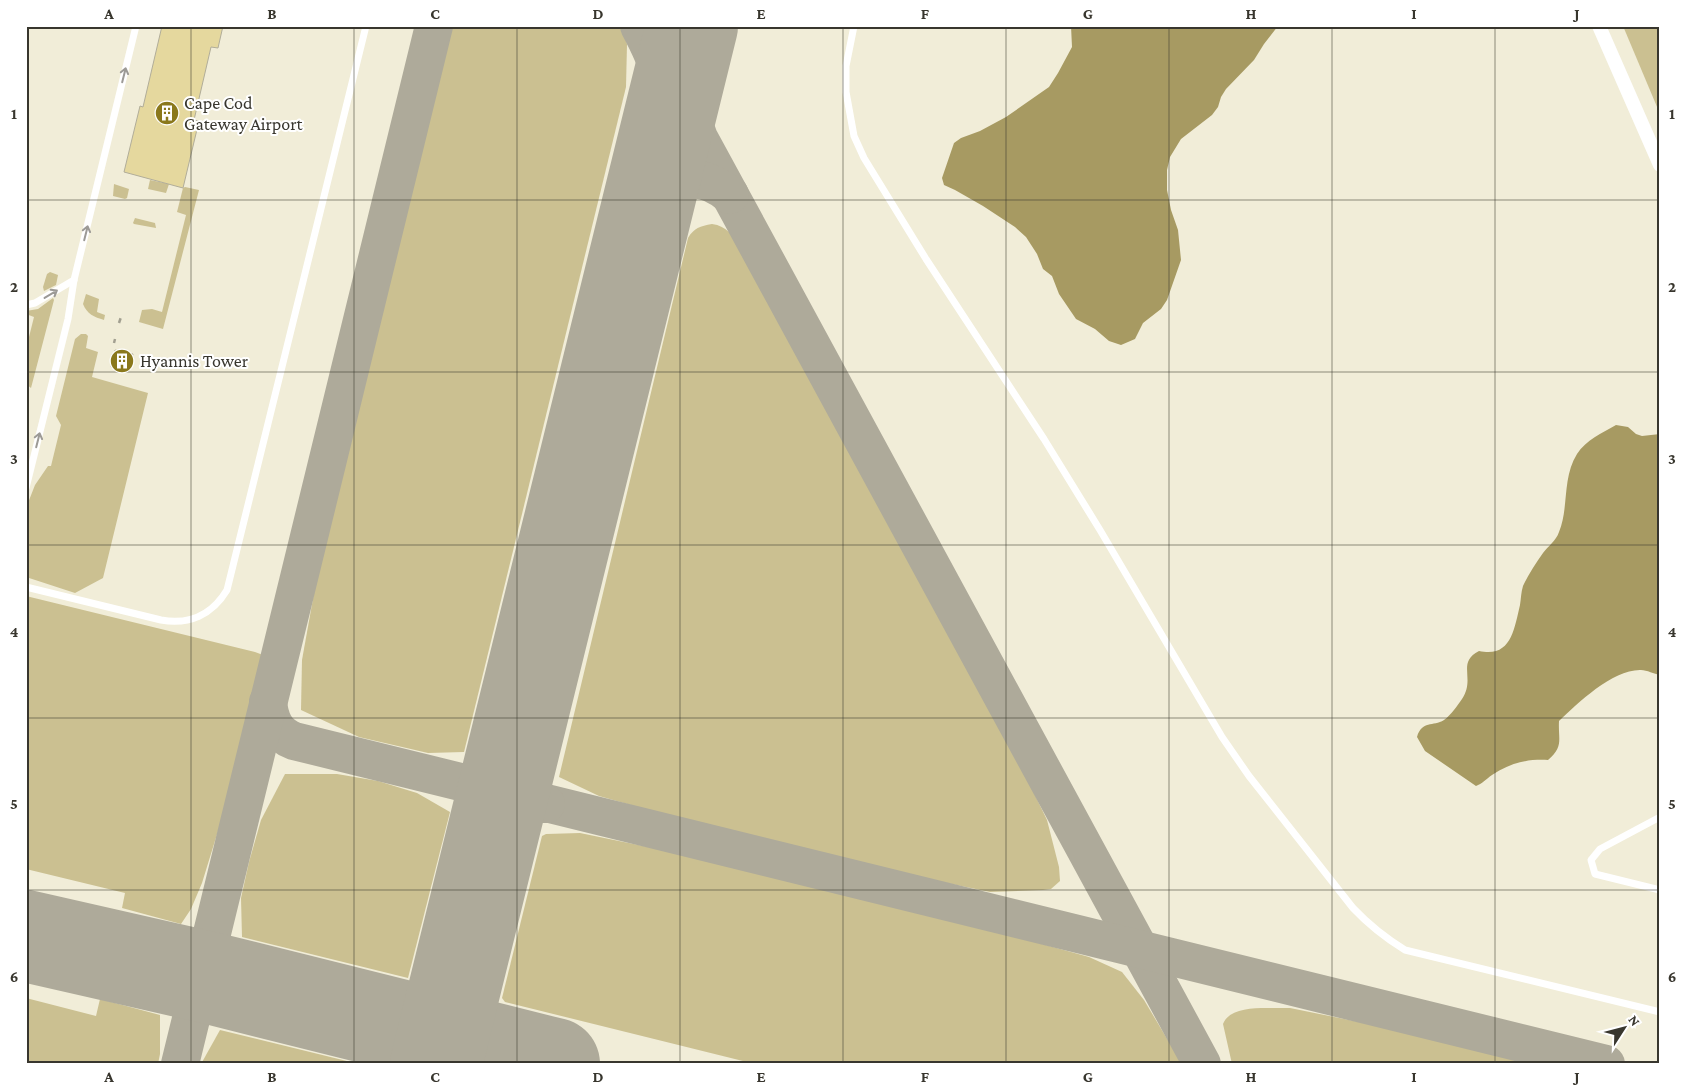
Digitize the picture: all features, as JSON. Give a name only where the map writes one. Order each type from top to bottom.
[{"type":"street","points":[[1598,26],[1660,165]]},
{"type":"lane","points":[[26,488],[68,319],[74,280],[136,26]]},
{"type":"lane","points":[[26,588],[171,622],[189,620],[204,615],[222,598],[227,590],[366,26]]},
{"type":"lane","points":[[854,26],[846,66],[846,92],[854,136],[864,158],[926,259],[1090,513],[1222,737],[1249,776],[1353,908],[1383,937],[1405,950],[1660,1012]]},
{"type":"lane","points":[[26,305],[35,303],[74,280]]},
{"type":"lane","points":[[1660,817],[1600,849],[1591,860],[1595,874],[1660,890]]},
{"type":"path","points":[[119,323],[121,317]]},
{"type":"shaded area","points":[[451,26],[621,26],[627,44],[626,87],[464,752],[428,753],[359,737],[301,710],[302,660],[323,543]]},
{"type":"shaded area","points":[[1071,26],[1278,26],[1254,60],[1226,89],[1212,115],[1181,139],[1170,157],[1167,170],[1167,190],[1178,230],[1181,260],[1167,300],[1161,309],[1143,323],[1135,339],[1121,345],[1109,341],[1095,329],[1076,319],[1059,294],[1052,276],[1043,269],[1037,254],[1026,237],[1015,227],[983,206],[944,185],[942,178],[954,143],[1006,117],[1049,87],[1072,47]]},
{"type":"shaded area","points":[[1623,26],[1660,26],[1660,114]]},
{"type":"shaded area","points":[[150,180],[169,184],[166,193],[148,189]]},
{"type":"shaded area","points":[[114,184],[129,189],[127,198],[113,196]]},
{"type":"shaded area","points":[[183,188],[199,190],[163,329],[139,322],[142,310],[152,309],[162,312],[186,215],[177,212]]},
{"type":"shaded area","points":[[135,218],[155,223],[156,228],[134,224]]},
{"type":"shaded area","points":[[712,224],[726,229],[741,248],[1001,725],[1047,820],[1059,867],[1060,881],[1051,889],[990,892],[885,870],[670,816],[599,796],[559,777],[688,238],[698,228]]},
{"type":"shaded area","points":[[50,272],[58,275],[56,285],[44,291],[43,287],[47,274]]},
{"type":"shaded area","points":[[86,294],[99,299],[97,312],[105,315],[104,320],[89,313],[83,304]]},
{"type":"shaded area","points":[[53,298],[31,388],[26,384],[26,349],[34,317],[26,314],[26,311],[38,309]]},
{"type":"shaded area","points":[[81,334],[88,336],[86,348],[98,352],[92,377],[148,393],[103,578],[75,593],[26,577],[26,508],[35,485],[48,466],[51,466],[61,425],[56,416],[75,339]]},
{"type":"shaded area","points":[[1616,425],[1628,427],[1636,434],[1642,436],[1660,434],[1660,675],[1643,670],[1630,671],[1608,681],[1597,688],[1559,721],[1558,747],[1548,760],[1532,760],[1512,765],[1476,786],[1425,751],[1417,737],[1425,726],[1447,718],[1462,699],[1466,691],[1467,666],[1472,656],[1479,651],[1490,652],[1498,650],[1509,640],[1516,624],[1523,586],[1545,550],[1559,532],[1572,463],[1585,445]]},
{"type":"shaded area","points":[[26,596],[263,655],[226,805],[202,883],[191,909],[181,924],[122,908],[125,893],[26,869]]},
{"type":"shaded area","points":[[285,774],[337,774],[378,781],[417,793],[450,812],[408,978],[242,937],[241,898],[249,862],[261,820]]},
{"type":"shaded area","points":[[580,833],[759,872],[988,929],[1089,957],[1122,972],[1144,1000],[1182,1064],[755,1064],[505,1002],[502,998],[542,836],[546,834]]},
{"type":"shaded area","points":[[26,998],[96,1016],[100,999],[160,1015],[160,1054],[158,1064],[26,1064]]},
{"type":"shaded area","points":[[1252,1008],[1290,1008],[1423,1035],[1540,1064],[1232,1064],[1223,1024],[1227,1017]]},
{"type":"shaded area","points":[[220,1030],[359,1064],[201,1064]]},
{"type":"building","name":"Cape Cod Gateway Airport","points":[[162,26],[223,26],[218,48],[211,47],[194,120],[199,121],[183,188],[124,172],[140,106],[143,107]]},
{"type":"building","name":"Hyannis Tower","points":[[115,350],[133,354],[129,371],[111,367]]},
{"type":"taxiway","points":[[180,1064],[434,26]]},
{"type":"taxiway","points":[[639,26],[653,54],[661,78],[665,103],[665,135]]},
{"type":"taxiway","points":[[684,59],[688,99],[699,138],[1202,1064]]},
{"type":"taxiway","points":[[647,208],[667,190],[686,180],[707,182],[730,195]]},
{"type":"taxiway","points":[[268,702],[272,721],[278,731],[294,741],[1606,1064]]},
{"type":"taxiway","points":[[513,755],[516,773],[521,786],[530,795],[546,804]]},
{"type":"taxiway","points":[[494,835],[504,818],[514,808],[526,804],[546,804]]},
{"type":"taxiway","points":[[209,945],[212,960],[219,971],[242,986]]},
{"type":"runway","points":[[436,1064],[692,26]]},
{"type":"runway","points":[[26,936],[202,976],[554,1064]]},
{"type":"place","name":"Cape Cod Gateway Airport","points":[[167,113]]},
{"type":"place","name":"Hyannis Tower","points":[[122,361]]}]
